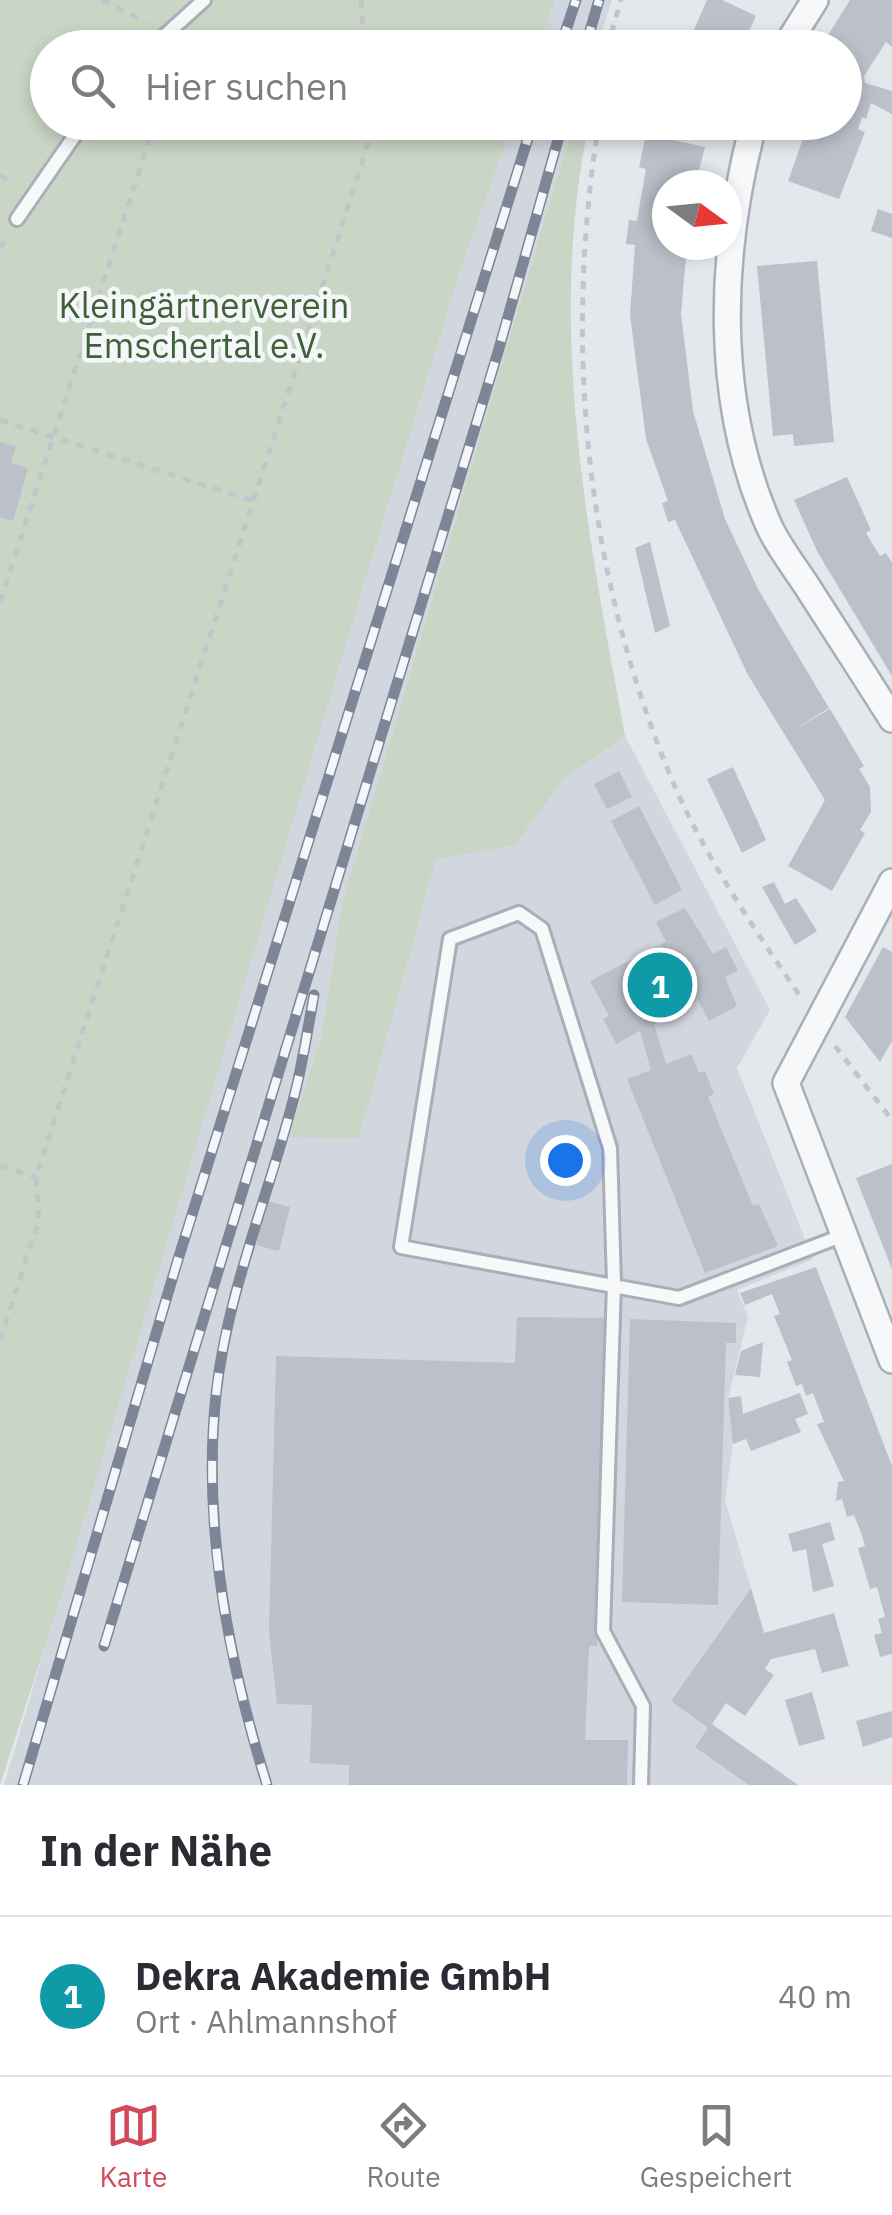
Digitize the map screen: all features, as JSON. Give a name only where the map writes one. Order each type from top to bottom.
[{"type":"street","points":[[797,30],[815,0]]},
{"type":"street","points":[[749,140],[736,190],[726,283],[731,380],[745,455],[770,528],[892,719]]},
{"type":"street","points":[[892,882],[884,916],[817,1022],[786,1083],[892,1360]]},
{"type":"lane","points":[[170,30],[204,0]]},
{"type":"lane","points":[[17,218],[71,140]]},
{"type":"lane","points":[[642,1785],[643,1706],[602,1631],[614,1284],[610,1148],[542,929],[519,913],[450,939],[401,1247],[614,1284],[679,1298],[844,1235]]},
{"type":"path","points":[[102,0],[158,30]]},
{"type":"path","points":[[361,0],[363,30]]},
{"type":"path","points":[[612,30],[621,0]]},
{"type":"path","points":[[0,602],[148,140]]},
{"type":"path","points":[[0,1340],[39,1220],[36,1178],[368,140]]},
{"type":"path","points":[[597,140],[581,330],[582,388],[598,532],[619,627],[672,780],[700,837],[817,1022],[892,1120]]},
{"type":"path","points":[[0,420],[254,501]]},
{"type":"path","points":[[0,1166],[36,1178]]},
{"type":"shaded area","points":[[555,0],[612,0],[602,30],[545,30]]},
{"type":"shaded area","points":[[507,140],[568,140],[342,903],[321,1038],[288,1137],[359,1137],[436,858],[515,844],[563,780],[625,736],[770,1010],[737,1068],[813,1259],[737,1290],[748,1317],[728,1398],[733,1444],[725,1500],[751,1588],[672,1701],[708,1728],[749,1785],[4,1785],[282,851],[462,266]]},
{"type":"green space","name":"Kleingärtnerverein Emschertal e.V.","points":[[0,0],[555,0],[545,30],[30,30],[30,140],[507,140],[462,266],[58,1606],[0,1785]]},
{"type":"green space","points":[[568,140],[586,140],[571,277],[572,354],[586,508],[625,736],[563,780],[515,845],[436,859],[359,1138],[288,1137],[321,1038],[342,903]]},
{"type":"building","points":[[707,0],[722,0],[756,16],[749,30],[694,30]]},
{"type":"building","points":[[850,0],[892,0],[892,47],[886,42],[864,76],[865,83],[892,91],[892,114],[871,103],[866,119],[862,117],[862,30],[831,30]]},
{"type":"building","points":[[645,140],[673,140],[705,147],[699,170],[652,170],[652,260],[686,260],[681,314],[693,411],[725,519],[758,589],[829,708],[793,730],[830,709],[864,766],[859,769],[870,787],[871,812],[860,830],[865,833],[832,891],[788,866],[825,800],[748,675],[675,520],[668,522],[662,503],[668,501],[646,439],[630,315],[635,245],[626,244],[629,220],[637,221],[646,169],[639,167]]},
{"type":"building","points":[[803,140],[862,140],[839,199],[788,181]]},
{"type":"building","points":[[878,209],[892,214],[892,238],[871,231]]},
{"type":"building","points":[[817,261],[834,442],[794,446],[793,434],[773,436],[757,266]]},
{"type":"building","points":[[0,442],[16,446],[11,463],[28,468],[13,521],[0,517]]},
{"type":"building","points":[[847,477],[871,530],[866,533],[880,556],[886,553],[892,563],[892,676],[818,553],[794,500]]},
{"type":"building","points":[[650,542],[670,626],[655,633],[635,548]]},
{"type":"building","points":[[733,767],[766,840],[742,853],[707,779]]},
{"type":"building","points":[[619,771],[632,797],[607,809],[594,784]]},
{"type":"building","points":[[639,806],[682,890],[655,905],[611,821]]},
{"type":"building","points":[[774,882],[785,904],[796,898],[817,931],[795,945],[762,887]]},
{"type":"building","points":[[685,908],[713,954],[726,947],[738,971],[725,977],[737,1006],[709,1021],[698,1000],[654,1024],[666,1064],[691,1054],[699,1073],[705,1071],[714,1094],[708,1097],[753,1206],[759,1204],[778,1246],[705,1273],[627,1079],[651,1070],[640,1031],[616,1044],[603,1019],[609,1016],[590,981],[666,942],[656,922]]},
{"type":"building","points":[[883,947],[892,952],[892,1041],[880,1062],[845,1017]]},
{"type":"building","points":[[892,1164],[892,1269],[856,1178]]},
{"type":"building","points":[[268,1201],[290,1207],[279,1251],[256,1245]]},
{"type":"building","points":[[816,1267],[892,1466],[892,1654],[880,1657],[874,1635],[882,1633],[878,1619],[885,1617],[877,1587],[870,1589],[858,1548],[865,1546],[854,1515],[847,1517],[842,1499],[836,1501],[838,1482],[844,1481],[817,1424],[824,1422],[813,1393],[806,1396],[802,1384],[796,1386],[787,1362],[792,1360],[774,1316],[780,1314],[772,1294],[745,1305],[740,1293]]},
{"type":"building","points":[[517,1317],[607,1318],[597,1646],[589,1646],[585,1740],[628,1740],[627,1785],[349,1785],[349,1765],[310,1763],[312,1705],[277,1704],[269,1632],[276,1356],[515,1363]]},
{"type":"building","points":[[630,1319],[736,1323],[736,1343],[726,1343],[718,1605],[622,1602]]},
{"type":"building","points":[[763,1342],[760,1377],[735,1375],[741,1351]]},
{"type":"building","points":[[800,1393],[808,1414],[795,1419],[801,1432],[751,1451],[746,1439],[733,1444],[728,1398],[741,1396],[743,1414]]},
{"type":"building","points":[[830,1522],[835,1540],[822,1544],[834,1586],[813,1592],[806,1549],[793,1552],[788,1534]]},
{"type":"building","points":[[751,1588],[764,1633],[834,1613],[849,1666],[822,1673],[815,1649],[771,1659],[765,1669],[774,1675],[745,1716],[726,1703],[712,1724],[798,1785],[749,1785],[695,1747],[708,1728],[671,1701]]},
{"type":"building","points":[[812,1692],[825,1739],[799,1746],[785,1700]]},
{"type":"building","points":[[892,1711],[892,1737],[863,1747],[856,1721]]},
{"type":"railway","points":[[566,30],[576,0]]},
{"type":"railway","points":[[590,30],[599,0]]},
{"type":"railway","points":[[23,1785],[176,1266],[527,140]]},
{"type":"railway","points":[[104,1646],[498,352],[558,140]]},
{"type":"railway","points":[[267,1785],[241,1690],[222,1592],[216,1543],[213,1444],[216,1395],[229,1318],[295,1093],[314,995]]},
{"type":"place","name":"Dekra Akademie GmbH","points":[[660,985]]}]
